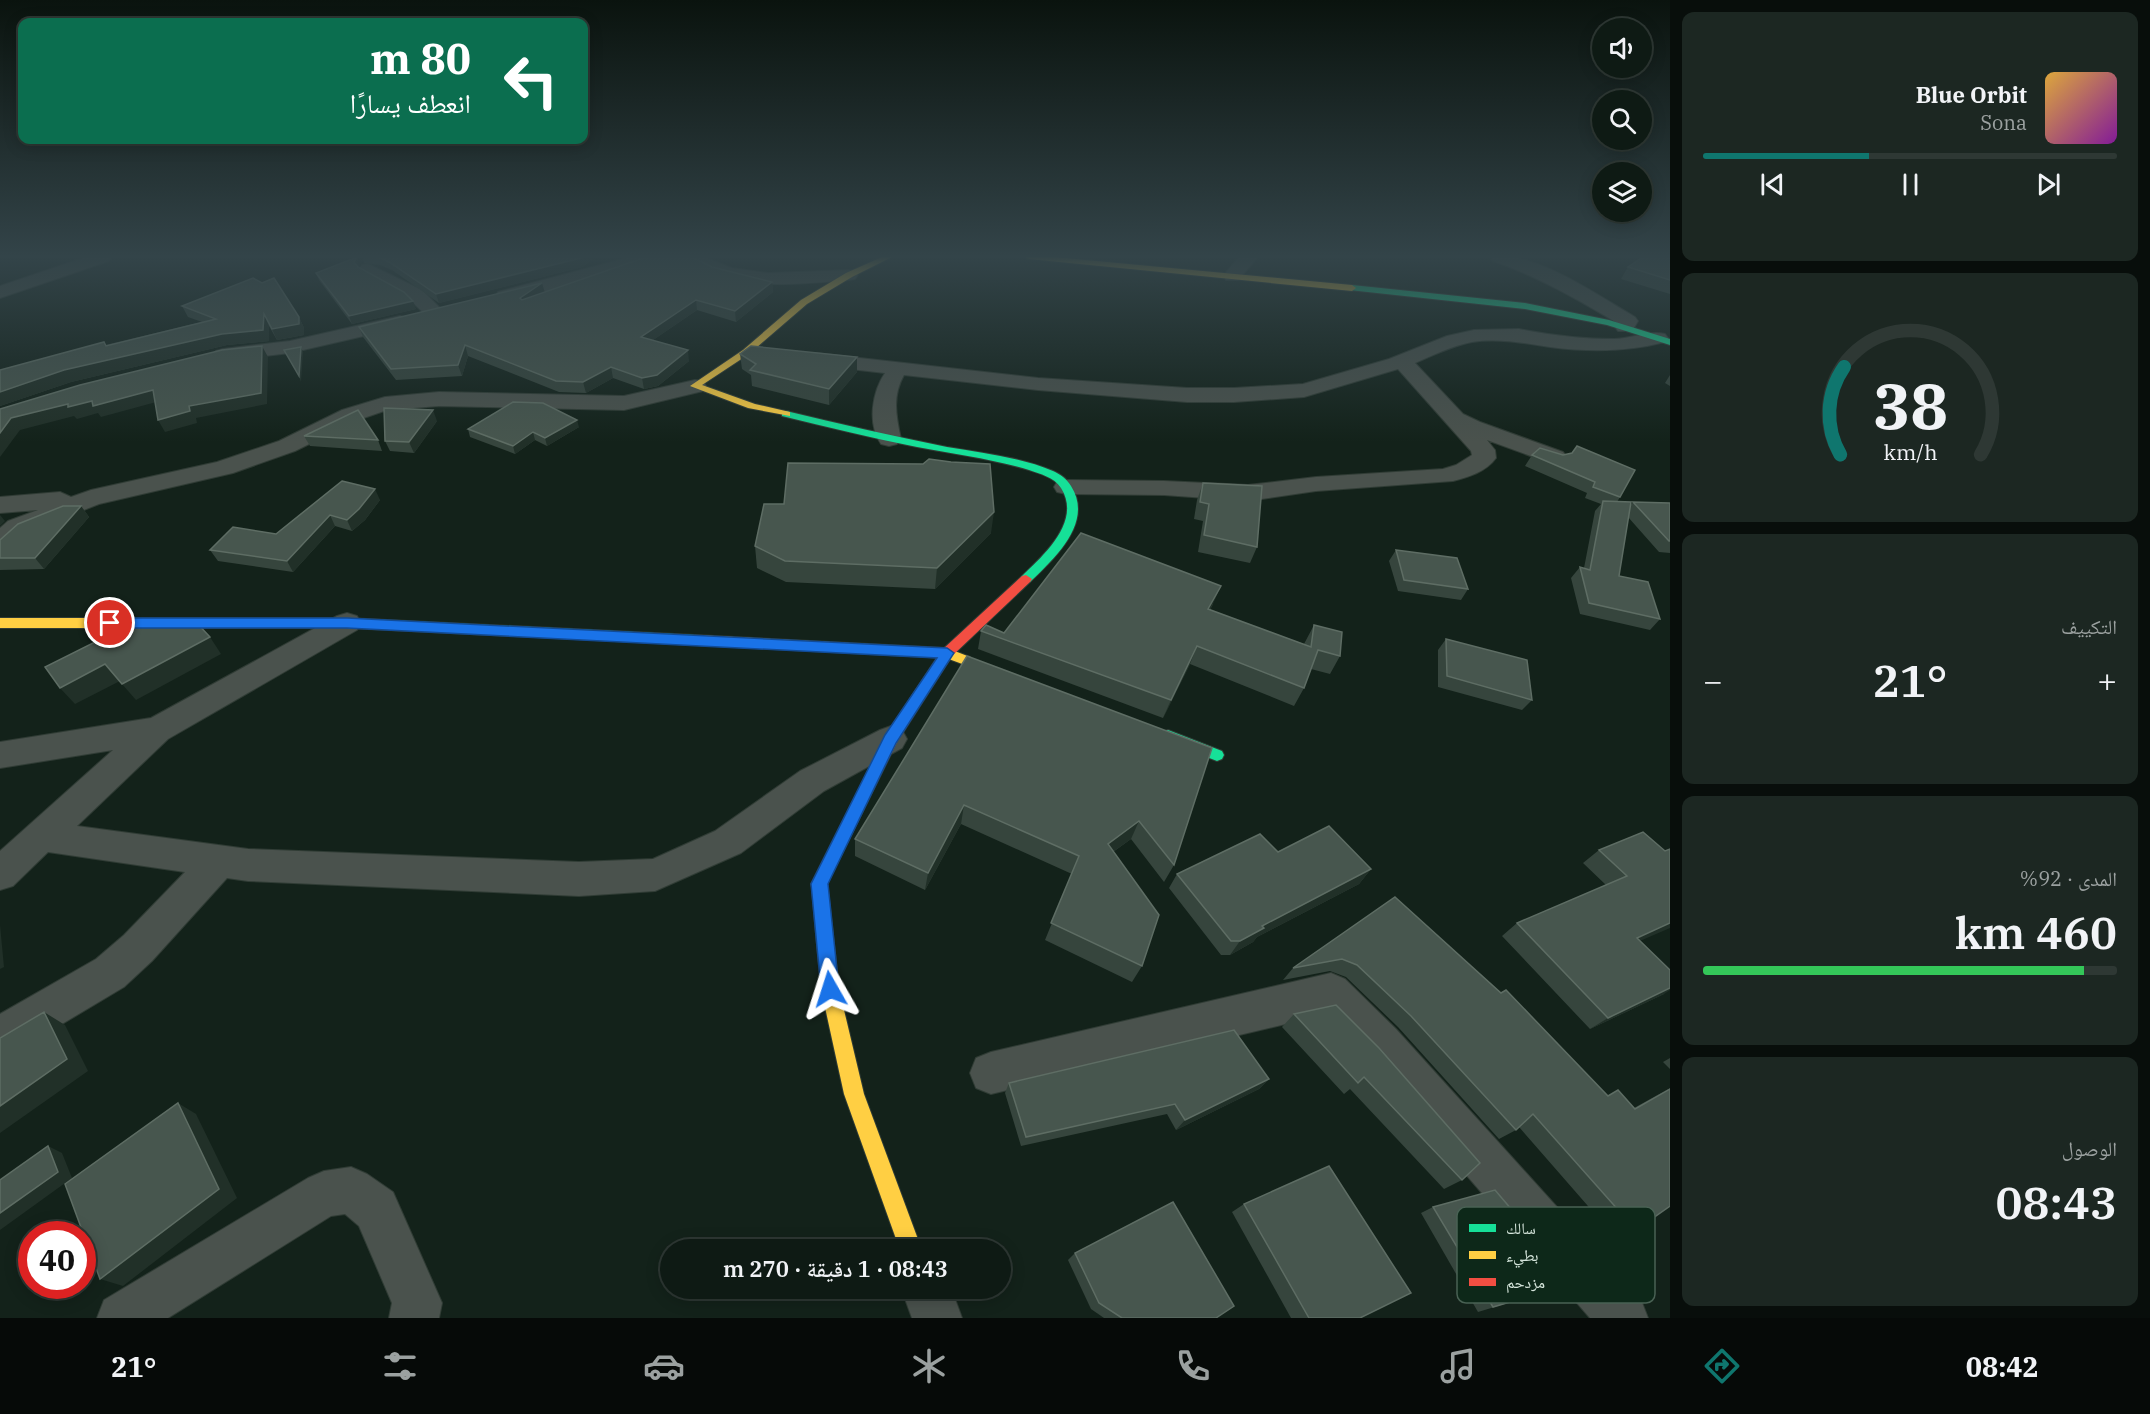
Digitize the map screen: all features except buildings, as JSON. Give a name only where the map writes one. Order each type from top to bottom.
[{"type":"street","points":[[206,359],[228,353],[290,347],[415,319]]},
{"type":"street","points":[[0,505],[91,498],[224,468],[287,446],[350,415],[385,404],[439,399],[624,402],[695,386],[746,352],[785,319]]},
{"type":"street","points":[[1590,319],[1664,340]]},
{"type":"street","points":[[1624,319],[1628,321],[1625,327]]},
{"type":"street","points":[[790,357],[1038,384],[1187,395],[1304,390],[1402,361],[1454,340],[1474,336],[1519,336],[1551,341],[1615,345],[1664,340]]},
{"type":"street","points":[[746,352],[768,354]]},
{"type":"street","points":[[1066,487],[1164,488],[1248,493],[1316,484],[1444,476],[1465,470],[1484,458],[1483,450],[1402,361]]},
{"type":"street","points":[[889,439],[883,398],[889,381],[899,368]]},
{"type":"street","points":[[695,386],[752,406],[889,439],[1018,464],[1051,474],[1066,487],[1072,505],[1072,524],[1045,561],[947,653],[891,739],[819,884],[830,989],[854,1094],[907,1239]]},
{"type":"street","points":[[1454,416],[1472,427],[1556,457]]},
{"type":"street","points":[[0,543],[17,527],[91,498]]},
{"type":"street","points":[[0,874],[158,730],[347,623]]},
{"type":"street","points":[[0,624],[347,623],[947,653],[980,665]]},
{"type":"street","points":[[0,754],[158,730]]},
{"type":"street","points":[[1152,730],[1217,754]]},
{"type":"street","points":[[41,837],[260,865],[579,879],[655,875],[728,842],[812,781],[891,739]]},
{"type":"street","points":[[0,1037],[110,973],[138,948],[220,861]]},
{"type":"street","points":[[991,1073],[1331,993],[1382,1044],[1525,1207]]},
{"type":"street","points":[[122,1318],[324,1194],[351,1190],[376,1209],[417,1303],[414,1318]]},
{"type":"street","points":[[930,1299],[937,1318]]},
{"type":"street","points":[[1610,1303],[1623,1318]]},
{"type":"traffic: fast","points":[[1587,319],[1670,342]]},
{"type":"traffic: fast","points":[[786,414],[896,440],[1006,461],[1034,468],[1056,477],[1065,485],[1072,500],[1073,513],[1070,525],[1055,549],[1026,579]]},
{"type":"traffic: fast","points":[[238,623],[347,623],[695,640]]},
{"type":"traffic: fast","points":[[1168,736],[1217,755]]},
{"type":"traffic: slow","points":[[785,319],[746,352],[695,386],[752,406],[786,414]]},
{"type":"traffic: slow","points":[[0,623],[238,623]]},
{"type":"traffic: slow","points":[[695,640],[947,653],[965,660]]},
{"type":"traffic: slow","points":[[820,890],[830,989],[854,1094],[907,1239]]},
{"type":"traffic: jam","points":[[820,890],[819,884],[891,739],[947,653],[1026,579]]},
{"type":"route","points":[[110,623],[347,623],[947,653],[891,739],[819,884],[830,989]]}]
